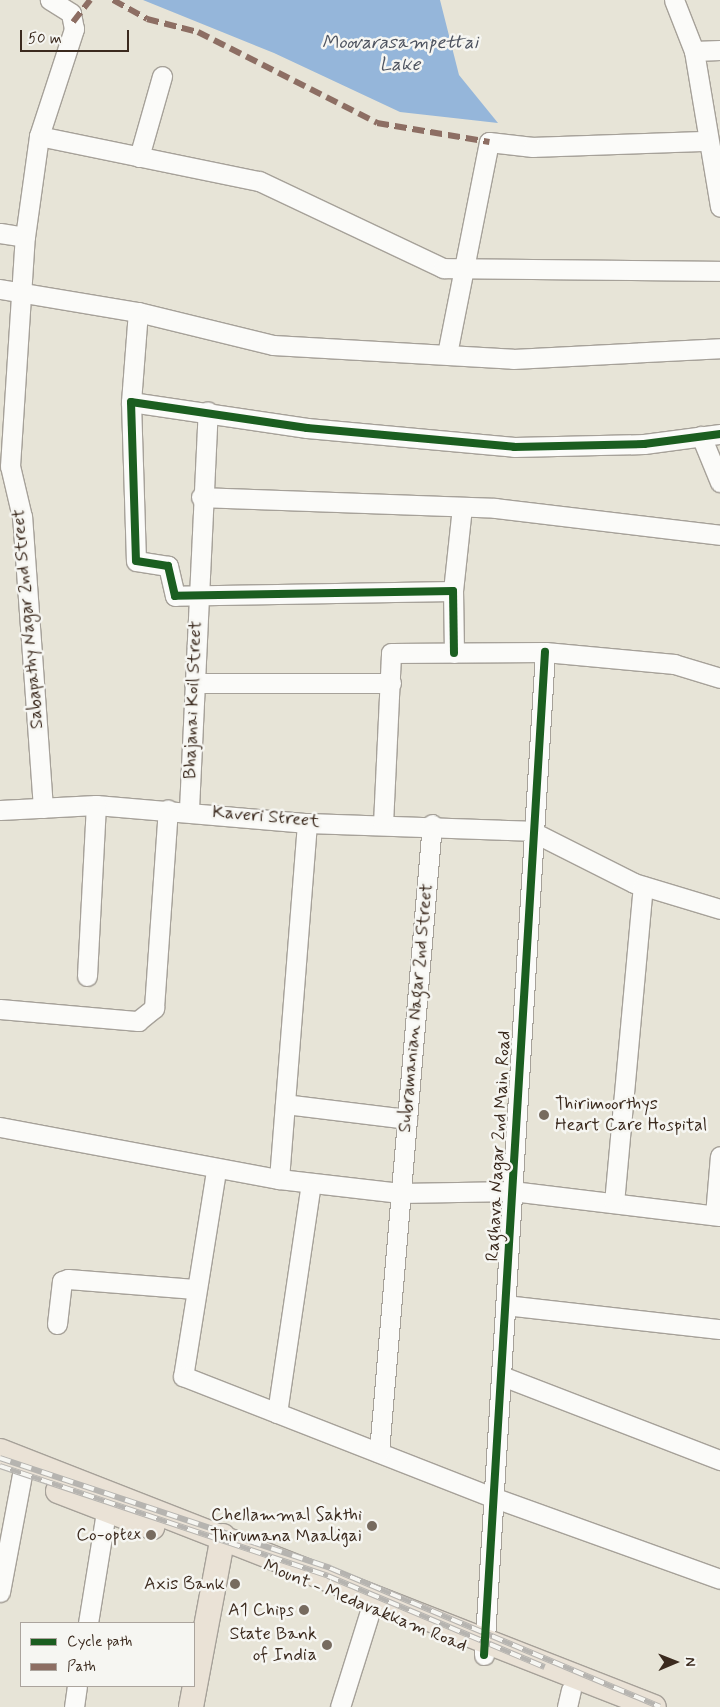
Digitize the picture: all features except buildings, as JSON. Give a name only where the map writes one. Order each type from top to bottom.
[{"type":"main road","name":"Mount - Medavakkam Road","points":[[0,1451],[371,1608],[654,1707]]},
{"type":"main road","name":"Mount - Medavakkam Road","points":[[11,1472],[106,1512],[221,1543],[485,1648],[569,1698],[617,1707]]},
{"type":"main road","points":[[195,1685],[221,1543]]},
{"type":"main road","points":[[191,1707],[195,1687]]},
{"type":"street","name":"Sabapathy Nagar 2nd Street","points":[[43,808],[22,517],[10,466],[9,290],[24,237],[39,136],[74,29],[71,13],[50,0]]},
{"type":"street","points":[[674,0],[694,51],[707,141],[720,207]]},
{"type":"street","points":[[694,51],[720,50]]},
{"type":"street","points":[[139,157],[162,76]]},
{"type":"street","points":[[39,136],[259,182],[443,268],[720,271]]},
{"type":"street","points":[[447,354],[489,142],[533,147],[707,141]]},
{"type":"street","points":[[0,233],[24,237]]},
{"type":"street","points":[[9,290],[138,312],[273,345],[513,358],[720,348]]},
{"type":"street","points":[[138,312],[131,402],[136,561],[168,566],[175,596],[453,591]]},
{"type":"street","points":[[131,402],[208,411],[306,428],[514,447],[644,444],[720,434]]},
{"type":"street","name":"Bhajanai Koil Street","points":[[190,810],[201,497],[208,411]]},
{"type":"street","points":[[700,436],[720,482]]},
{"type":"street","points":[[201,497],[554,512],[720,535]]},
{"type":"street","points":[[454,653],[453,591],[462,507]]},
{"type":"street","points":[[383,824],[391,654],[544,652],[674,664],[720,678]]},
{"type":"street","name":"Raghava Nagar 2nd Main Road","points":[[485,1648],[502,1376],[531,831],[544,652]]},
{"type":"street","points":[[194,683],[391,683]]},
{"type":"street","points":[[88,976],[96,805]]},
{"type":"street","name":"Kaveri Street","points":[[0,810],[96,805],[190,810],[307,822],[432,824],[531,831]]},
{"type":"street","points":[[0,1009],[138,1021],[154,1008],[168,809]]},
{"type":"street","points":[[279,1179],[307,822]]},
{"type":"street","name":"Subramanian Nagar 2nd Street","points":[[378,1452],[432,824]]},
{"type":"street","points":[[531,831],[643,886],[720,909]]},
{"type":"street","points":[[614,1203],[643,886]]},
{"type":"street","points":[[285,1104],[407,1119]]},
{"type":"street","points":[[0,1127],[216,1170],[310,1183],[400,1193],[512,1191],[717,1215],[720,1156]]},
{"type":"street","points":[[216,1170],[195,1289],[184,1376],[495,1498],[720,1579]]},
{"type":"street","points":[[277,1413],[310,1183]]},
{"type":"street","points":[[57,1324],[62,1281],[68,1279],[195,1289]]},
{"type":"street","points":[[505,1305],[720,1329]]},
{"type":"street","points":[[502,1376],[720,1460]]},
{"type":"street","points":[[0,1592],[11,1472]]},
{"type":"street","points":[[88,1622],[106,1512]]},
{"type":"street","points":[[340,1707],[371,1608]]},
{"type":"street","points":[[74,1707],[77,1687]]},
{"type":"water","name":"Moovarasampettai Lake","points":[[143,0],[440,0],[459,75],[498,123],[400,112],[274,53]]},
{"type":"railway","points":[[0,1458],[330,1568],[660,1707]]},
{"type":"railway","points":[[0,1466],[328,1576],[545,1667]]},
{"type":"marked path","points":[[73,22],[90,0]]},
{"type":"marked path","points":[[113,0],[147,19],[198,32],[377,123],[489,142]]},
{"type":"cycle path","points":[[454,653],[453,591],[175,596],[168,566],[136,561],[131,402],[307,428],[514,447],[644,444],[720,434]]},
{"type":"cycle path","points":[[484,1655],[545,652]]},
{"type":"place","name":"Thirimoorthys Heart Care Hospital","points":[[544,1115]]},
{"type":"place","name":"Chellammal Sakthi Thirumana Maaligai","points":[[372,1526]]},
{"type":"place","name":"Co-optex","points":[[151,1535]]},
{"type":"place","name":"Axis Bank","points":[[235,1584]]},
{"type":"place","name":"A1 Chips","points":[[304,1610]]},
{"type":"place","name":"State Bank of India","points":[[327,1645]]}]
